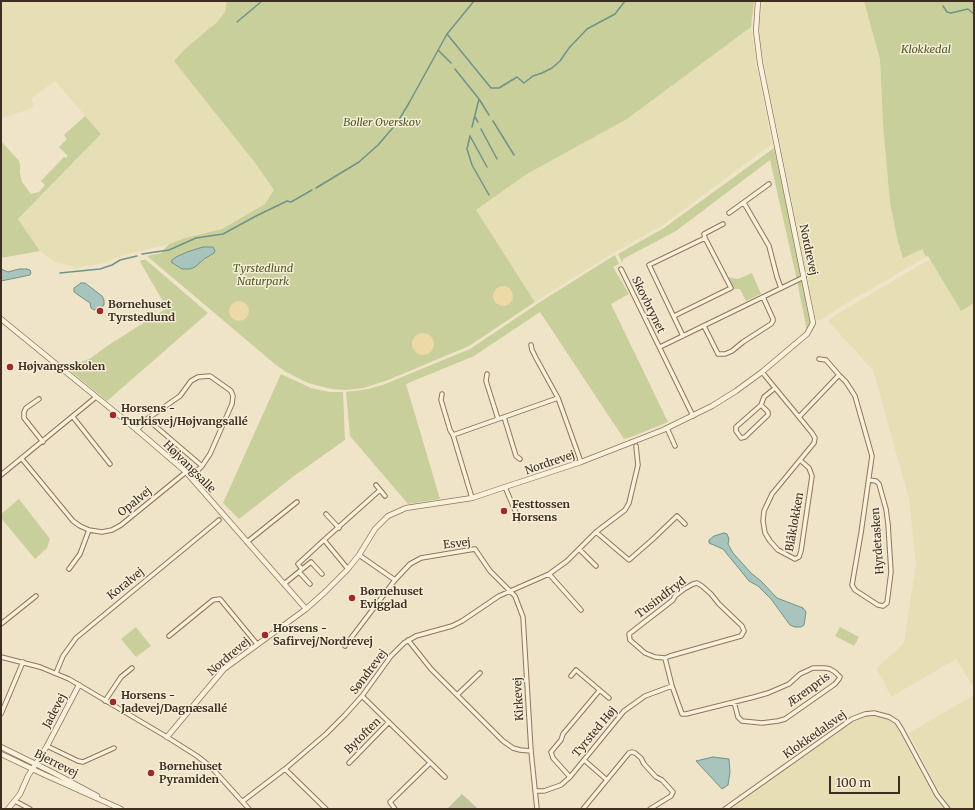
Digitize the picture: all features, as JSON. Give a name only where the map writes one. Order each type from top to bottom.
[{"type":"street","name":"Nordrevej","points":[[167,738],[224,669],[306,609],[325,592],[359,555],[375,528],[381,521],[397,511],[406,508],[472,498],[581,462],[667,428],[693,416],[736,391],[762,372],[807,334],[813,323],[760,63],[756,31],[758,1]]},
{"type":"street","points":[[730,213],[769,184]]},
{"type":"street","points":[[744,203],[769,246],[781,288]]},
{"type":"street","name":"Skovbrynet","points":[[674,316],[731,288],[704,234],[723,224]]},
{"type":"street","name":"Skovbrynet","points":[[683,336],[649,265],[705,238]]},
{"type":"street","name":"Skovbrynet","points":[[621,269],[693,416]]},
{"type":"street","name":"Skovbrynet","points":[[660,347],[804,277]]},
{"type":"street","points":[[704,326],[718,354],[722,355],[732,351],[743,342],[772,324],[773,319],[763,297]]},
{"type":"street","name":"Højvangsalle","points":[[1,319],[186,472],[306,609]]},
{"type":"street","points":[[531,345],[536,358],[558,398],[581,462]]},
{"type":"street","name":"Hyrdetasken","points":[[819,359],[826,360],[855,396],[872,456],[852,585],[855,590],[878,605],[883,606],[886,603],[891,572],[888,524],[886,509],[879,484],[876,481],[869,480]]},
{"type":"street","points":[[762,372],[799,417],[839,375]]},
{"type":"street","points":[[487,374],[486,381],[498,419]]},
{"type":"street","points":[[137,430],[147,419],[180,396],[191,381],[198,377],[210,376],[231,391],[233,396],[232,404],[210,454],[202,466],[191,477]]},
{"type":"street","points":[[761,405],[768,412],[768,415],[745,437],[741,438],[736,431],[736,427],[761,405],[764,397],[775,388]]},
{"type":"street","points":[[442,394],[441,400],[472,498]]},
{"type":"street","points":[[1,475],[96,397]]},
{"type":"street","points":[[453,435],[558,398]]},
{"type":"street","points":[[39,399],[26,408],[24,418],[43,442]]},
{"type":"street","points":[[73,417],[110,464]]},
{"type":"street","points":[[504,417],[516,456],[520,459]]},
{"type":"street","name":"Blåklokken","points":[[799,417],[815,438],[814,443],[800,460],[772,494],[764,511],[763,521],[765,533],[770,541],[778,550],[795,559],[799,557],[812,476],[809,468],[800,460]]},
{"type":"street","points":[[147,419],[202,466]]},
{"type":"street","points":[[667,428],[675,446]]},
{"type":"street","name":"Søndrevej","points":[[243,801],[285,769],[326,734],[362,696],[391,656],[408,640],[416,636],[452,626],[462,621],[498,596],[550,574],[596,532],[625,510],[629,503],[638,465],[636,446]]},
{"type":"street","points":[[22,459],[73,520],[80,526],[89,530],[80,554],[69,569]]},
{"type":"street","name":"Opalvej","points":[[89,530],[102,532],[112,530],[121,525],[186,472]]},
{"type":"street","points":[[376,485],[385,496]]},
{"type":"street","points":[[505,487],[519,520]]},
{"type":"street","points":[[310,584],[298,564],[380,490]]},
{"type":"street","points":[[247,542],[297,502]]},
{"type":"street","points":[[326,514],[339,528]]},
{"type":"street","points":[[596,532],[629,560],[677,516],[685,524]]},
{"type":"street","name":"Koralvej","points":[[56,673],[63,656],[76,638],[219,520]]},
{"type":"street","points":[[324,540],[348,568]]},
{"type":"street","name":"Esvej","points":[[344,646],[395,580],[410,564],[421,558],[475,549],[490,571],[511,591]]},
{"type":"street","points":[[579,549],[596,566]]},
{"type":"street","points":[[359,555],[395,580]]},
{"type":"street","points":[[284,584],[311,562],[322,574]]},
{"type":"street","points":[[550,574],[581,610]]},
{"type":"street","name":"Tusindfryd","points":[[693,584],[702,586],[744,629],[744,633],[741,636],[665,658],[655,657],[645,653],[630,640],[629,634],[673,600],[684,589],[693,584]]},
{"type":"street","name":"Kirkevej","points":[[511,591],[520,606],[523,617],[531,751],[537,809]]},
{"type":"street","points":[[1,624],[36,596]]},
{"type":"street","points":[[169,636],[214,600],[220,600],[257,644]]},
{"type":"street","points":[[408,640],[431,669],[503,741],[513,748],[531,751]]},
{"type":"street","points":[[1,657],[23,662],[56,673],[79,685],[197,756],[207,764],[249,809]]},
{"type":"street","points":[[665,658],[672,686]]},
{"type":"street","points":[[1,714],[23,662]]},
{"type":"street","points":[[105,701],[121,677],[132,668]]},
{"type":"street","name":"Ærenpris","points":[[672,686],[680,712],[683,714],[734,702],[754,698],[789,684],[800,674],[813,668],[830,669],[840,677],[835,684],[785,719],[778,722],[762,723],[742,721],[738,717],[734,702]]},
{"type":"street","points":[[571,676],[576,670],[609,698]]},
{"type":"street","points":[[457,695],[480,673]]},
{"type":"street","name":"Jadevej","points":[[8,809],[15,801],[47,746],[79,685]]},
{"type":"street","name":"Tyrsted Høj","points":[[535,791],[544,791],[561,785],[570,777],[624,711],[645,696],[672,686]]},
{"type":"street","points":[[570,777],[553,758],[551,752],[561,740],[563,734],[599,691]]},
{"type":"street","name":"Bytoften","points":[[362,696],[445,778]]},
{"type":"street","name":"Klokkedalsvej","points":[[725,809],[852,720],[874,712],[889,717],[896,722],[937,795],[948,809]]},
{"type":"street","name":"Bytoften","points":[[349,763],[389,722]]},
{"type":"street","points":[[47,746],[83,762],[114,748]]},
{"type":"street","name":"Bjerrevej","points":[[1,747],[92,792],[101,799]]},
{"type":"street","points":[[583,809],[629,753],[635,753],[652,773],[662,780],[673,792],[671,796],[650,809]]},
{"type":"street","name":"Bjerrevej","points":[[1,754],[32,770],[121,809]]},
{"type":"street","points":[[584,760],[607,780]]},
{"type":"street","points":[[395,809],[390,802],[430,763]]},
{"type":"street","points":[[285,769],[326,809]]},
{"type":"street","points":[[15,801],[30,809]]},
{"type":"shaded area","points":[[1,1],[227,1],[225,12],[209,30],[256,164],[274,190],[265,204],[222,229],[196,234],[169,244],[124,255],[104,263],[76,268],[53,261],[40,251],[18,219],[101,134],[55,81],[32,98],[32,108],[1,119]]},
{"type":"shaded area","points":[[763,1],[864,1],[880,60],[883,125],[890,203],[897,238],[922,249],[926,257],[818,321],[816,320],[763,59],[760,38],[760,20]]},
{"type":"shaded area","points":[[751,27],[755,57],[772,144],[663,225],[613,253],[535,302],[476,210],[527,174],[627,119]]},
{"type":"shaded area","points":[[930,259],[961,311],[974,303],[974,688],[956,659],[891,697],[876,669],[904,643],[916,564],[909,499],[873,370],[828,321]]},
{"type":"shaded area","points":[[974,695],[974,809],[952,809],[937,788],[909,733]]},
{"type":"shaded area","points":[[871,715],[885,717],[896,726],[937,801],[943,809],[729,809],[852,722]]},
{"type":"green space","name":"Boller Overskov","points":[[227,1],[754,1],[751,27],[627,119],[527,174],[476,210],[535,302],[469,346],[388,380],[364,388],[346,390],[331,389],[308,383],[286,372],[147,256],[161,253],[169,244],[188,237],[222,229],[265,204],[274,190],[256,164],[174,61],[185,49],[217,22],[225,12]]},
{"type":"green space","name":"Klokkedal","points":[[864,1],[974,1],[974,303],[961,311],[928,256],[926,257],[922,249],[903,258],[897,238],[890,203],[883,125],[880,60]]},
{"type":"green space","points":[[85,116],[101,134],[18,219],[40,251],[1,258],[1,141],[19,161],[22,182],[31,194],[39,192],[45,185],[41,181],[64,157],[66,158],[68,156],[59,147],[67,139],[64,135]]},
{"type":"green space","points":[[774,148],[811,320],[807,331],[770,160],[676,231],[623,259],[622,262],[618,254],[664,228]]},
{"type":"green space","points":[[615,255],[619,264],[613,267],[629,294],[611,304],[668,422],[624,439],[540,312],[474,356],[406,384],[440,499],[408,504],[350,436],[346,392],[369,389],[385,384],[470,349],[543,300]]},
{"type":"green space","points":[[141,260],[146,260],[208,313],[107,401],[67,368],[91,358],[107,346],[167,308],[140,262]]},
{"type":"green space","points":[[752,273],[761,294],[746,301],[740,289],[734,289],[727,277],[738,279]]},
{"type":"green space","points":[[281,374],[311,388],[329,392],[343,392],[345,440],[294,476],[239,519],[223,503]]},
{"type":"green space","points":[[19,499],[50,539],[47,548],[35,559],[1,518],[1,514]]},
{"type":"green space","points":[[136,627],[151,646],[136,657],[121,639]]},
{"type":"green space","points":[[840,627],[859,637],[854,646],[835,636]]},
{"type":"green space","points":[[462,794],[478,809],[447,809]]},
{"type":"sand","points":[[503,286],[510,289],[513,296],[510,303],[503,306],[496,303],[493,296],[496,289]]},
{"type":"sand","points":[[239,301],[246,304],[249,311],[246,318],[239,321],[232,318],[229,311],[232,304]]},
{"type":"sand","points":[[423,333],[431,336],[434,344],[431,352],[423,355],[415,352],[412,344],[415,336]]},
{"type":"water","points":[[203,247],[213,247],[215,251],[195,267],[190,269],[182,269],[171,262],[176,257]]},
{"type":"water","points":[[1,269],[8,272],[19,269],[27,269],[30,270],[31,273],[30,275],[1,281]]},
{"type":"water","points":[[81,283],[85,283],[102,296],[104,305],[99,309],[94,310],[91,308],[90,303],[74,292],[74,288]]},
{"type":"water","points":[[724,533],[727,534],[729,539],[728,544],[733,553],[777,598],[803,608],[806,612],[804,625],[801,627],[795,627],[790,625],[771,599],[758,586],[749,581],[723,549],[709,543],[709,540],[714,536]]},
{"type":"water","points":[[713,757],[729,759],[730,772],[728,785],[722,789],[696,761]]},
{"type":"waterway","points":[[237,22],[262,1]]},
{"type":"waterway","points":[[316,188],[359,162],[378,145],[397,123],[447,34],[474,1]]},
{"type":"waterway","points":[[447,34],[491,88],[499,88],[517,77],[524,83],[533,76],[552,68],[560,61],[569,48],[587,29],[615,14],[625,1]]},
{"type":"waterway","points":[[943,6],[947,12],[951,13],[968,9],[974,14]]},
{"type":"waterway","points":[[438,50],[451,63]]},
{"type":"waterway","points":[[455,69],[479,99],[472,127]]},
{"type":"waterway","points":[[479,99],[489,115]]},
{"type":"waterway","points":[[475,117],[478,122]]},
{"type":"waterway","points":[[493,121],[514,155]]},
{"type":"waterway","points":[[481,129],[497,159]]},
{"type":"waterway","points":[[470,136],[467,149],[472,165],[489,195]]},
{"type":"waterway","points":[[470,136],[487,167]]},
{"type":"waterway","points":[[142,254],[169,250],[196,238],[223,234],[256,216],[287,201],[291,202],[312,190]]},
{"type":"waterway","points":[[60,273],[100,269],[112,265],[120,260],[137,256]]},
{"type":"place","name":"Børnehuset Tyrstedlund","points":[[100,311]]},
{"type":"place","name":"Højvangsskolen","points":[[10,367]]},
{"type":"place","name":"Horsens - Turkisvej/Højvangsallé","points":[[113,415]]},
{"type":"place","name":"Festtossen Horsens","points":[[504,511]]},
{"type":"place","name":"Børnehuset Evigglad","points":[[352,598]]},
{"type":"place","name":"Horsens - Safirvej/Nordrevej","points":[[265,635]]},
{"type":"place","name":"Horsens - Jadevej/Dagnæsallé","points":[[113,702]]},
{"type":"place","name":"Børnehuset Pyramiden","points":[[151,773]]},
{"type":"park label","name":"Tyrstedlund Naturpark","points":[[263,275]]}]
